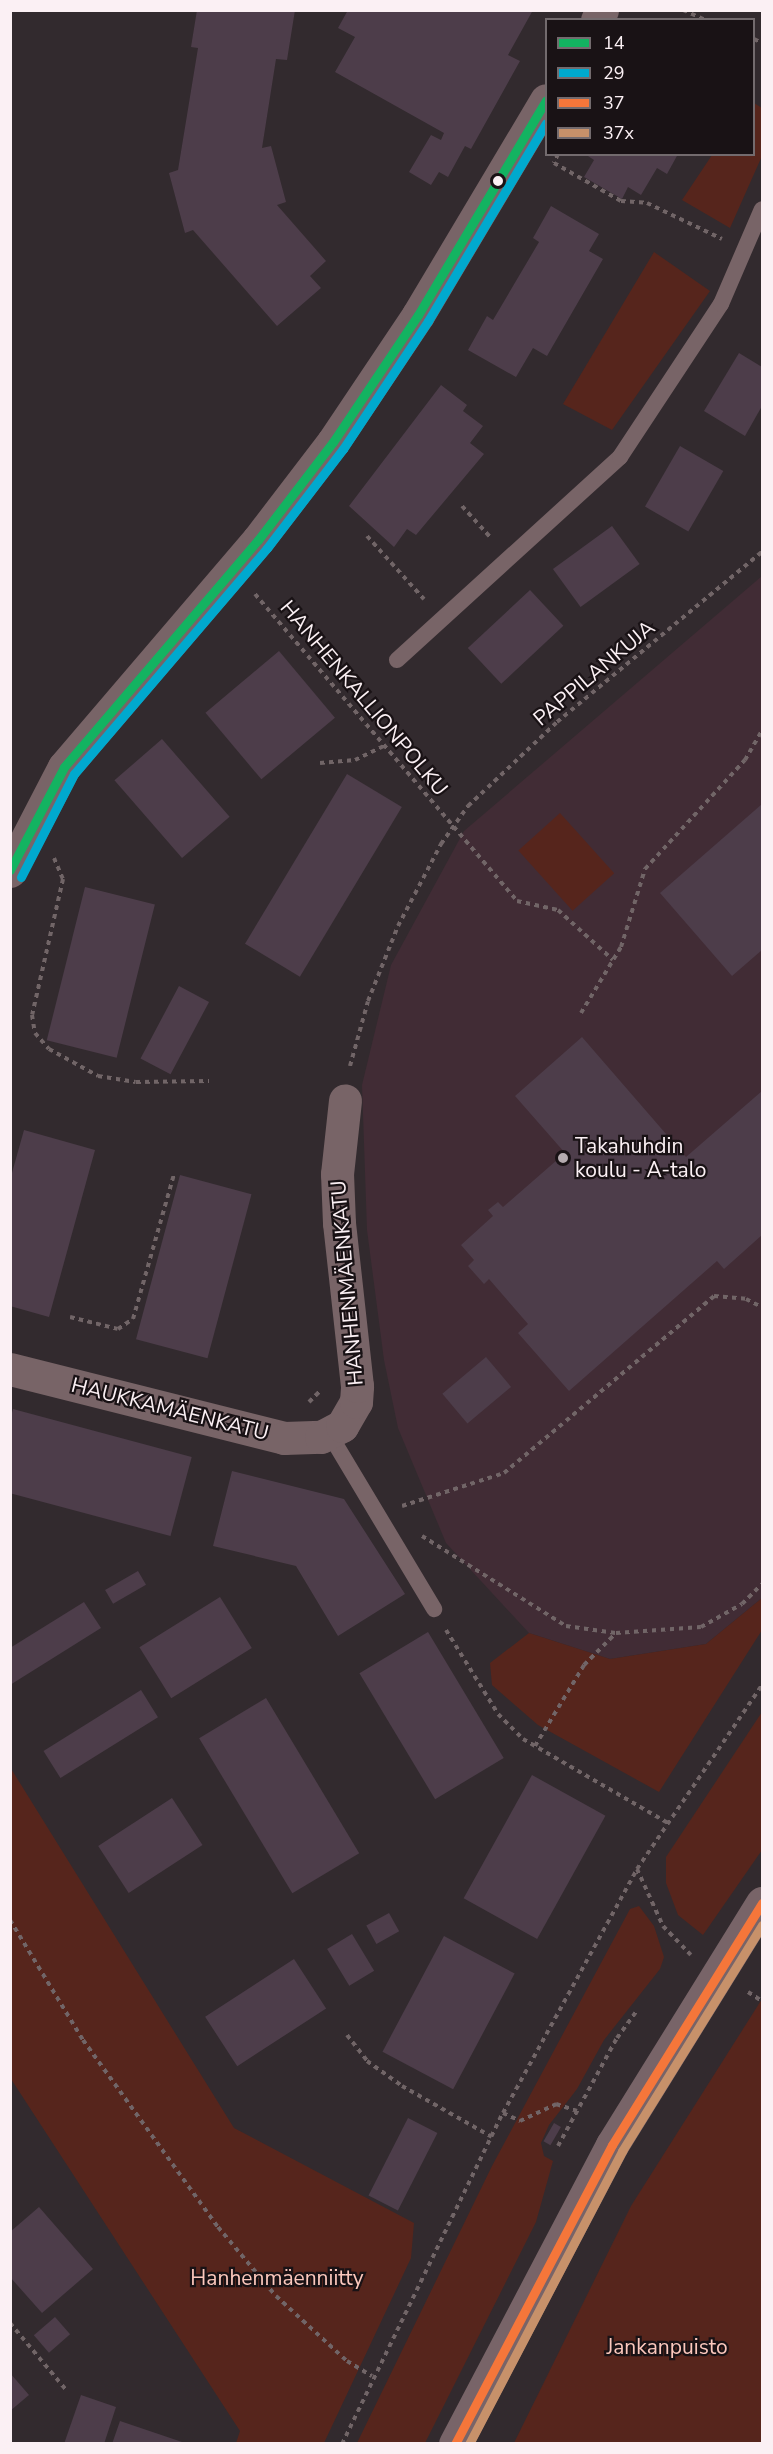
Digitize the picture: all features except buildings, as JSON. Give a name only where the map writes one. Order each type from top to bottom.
[{"type":"main road","points":[[455,2444],[576,2210],[716,1973],[762,1904]]},
{"type":"street","points":[[10,871],[25,836],[64,767],[106,713],[258,540],[333,442],[418,315],[545,102]]},
{"type":"street","name":"HANHENMÄENKATU","points":[[330,1435],[351,1416],[357,1386],[339,1223],[338,1174],[345,1100]]},
{"type":"street","name":"HAUKKAMÄENKATU","points":[[10,1369],[284,1438],[330,1435]]},
{"type":"lane","points":[[396,660],[621,457],[721,304],[747,250],[762,209]]},
{"type":"lane","points":[[330,1435],[434,1609]]},
{"type":"path","points":[[683,10],[701,18]]},
{"type":"path","points":[[557,156],[554,163],[621,201],[647,203],[747,250]]},
{"type":"path","points":[[462,506],[510,559]]},
{"type":"path","points":[[367,536],[442,620]]},
{"type":"path","name":"PAPPILANKUJA","points":[[345,1100],[353,1050],[382,962],[453,826],[504,770],[549,730],[762,552]]},
{"type":"path","name":"HANHENKALLIONPOLKU","points":[[252,590],[517,901],[558,910],[613,960]]},
{"type":"path","points":[[581,1013],[613,960],[645,869],[746,760],[762,730]]},
{"type":"path","points":[[320,763],[355,760],[384,746]]},
{"type":"path","points":[[25,836],[57,860],[63,879],[32,1015],[35,1033],[49,1049],[98,1076],[136,1082],[209,1081]]},
{"type":"path","points":[[70,1317],[118,1329],[134,1318],[174,1174]]},
{"type":"path","points":[[375,1513],[465,1489],[504,1473],[714,1296],[746,1299],[762,1307]]},
{"type":"path","points":[[304,1406],[324,1384]]},
{"type":"path","points":[[375,1513],[493,1577],[524,1604],[566,1626],[616,1633],[701,1627],[742,1604],[762,1584]]},
{"type":"path","points":[[434,1609],[498,1714],[535,1746],[669,1823]]},
{"type":"path","points":[[535,1746],[584,1665],[616,1633]]},
{"type":"path","points":[[342,2444],[372,2376],[503,2113],[636,1869],[762,1685]]},
{"type":"path","points":[[636,1869],[663,1926],[685,1951],[762,2001]]},
{"type":"path","points":[[10,1920],[83,2040],[218,2227],[276,2296],[347,2361],[372,2376]]},
{"type":"path","points":[[558,2146],[636,2012]]},
{"type":"path","points":[[347,2035],[367,2061],[402,2086],[492,2137]]},
{"type":"path","points":[[503,2113],[520,2121],[556,2104],[577,2111]]},
{"type":"path","points":[[10,2324],[66,2391]]},
{"type":"shaded area","name":"Takahuhdin koulu - A-talo","points":[[762,576],[762,1598],[706,1644],[610,1659],[529,1633],[446,1543],[398,1428],[384,1360],[367,1230],[362,1085],[391,965],[464,831]]},
{"type":"green space","points":[[755,104],[762,108],[762,156],[730,228],[682,200],[711,156],[755,156]]},
{"type":"green space","points":[[654,252],[710,291],[612,430],[563,404]]},
{"type":"green space","points":[[560,813],[614,873],[573,911],[518,850]]},
{"type":"green space","points":[[762,1598],[762,1630],[659,1792],[538,1725],[492,1685],[490,1663],[529,1633],[610,1659],[706,1644]]},
{"type":"green space","points":[[762,1712],[762,1850],[703,1935],[678,1915],[666,1883],[666,1857]]},
{"type":"green space","name":"Hanhenmäenniitty","points":[[10,1767],[234,2128],[414,2223],[411,2258],[324,2443],[236,2443],[240,2431],[11,2079]]},
{"type":"green space","points":[[639,1906],[654,1926],[664,1957],[660,1969],[604,2040],[577,2089],[549,2125],[541,2143],[544,2156],[553,2161],[536,2222],[425,2443],[357,2443],[492,2166],[630,1909]]},
{"type":"green space","name":"Jankanpuisto","points":[[762,1999],[762,2443],[514,2443],[631,2206]]},
{"type":"transit line","name":"14","points":[[10,870],[64,767],[258,540],[333,442],[418,315],[545,102]]},
{"type":"transit line","name":"29","points":[[21,877],[74,774],[267,548],[343,449],[428,321],[545,125]]},
{"type":"transit line","name":"37","points":[[455,2444],[612,2145],[762,1903]]},
{"type":"transit line","name":"37x","points":[[469,2444],[622,2151],[762,1925]]},
{"type":"place","name":"Takahuhdin koulu - A-talo","points":[[563,1158]]}]
